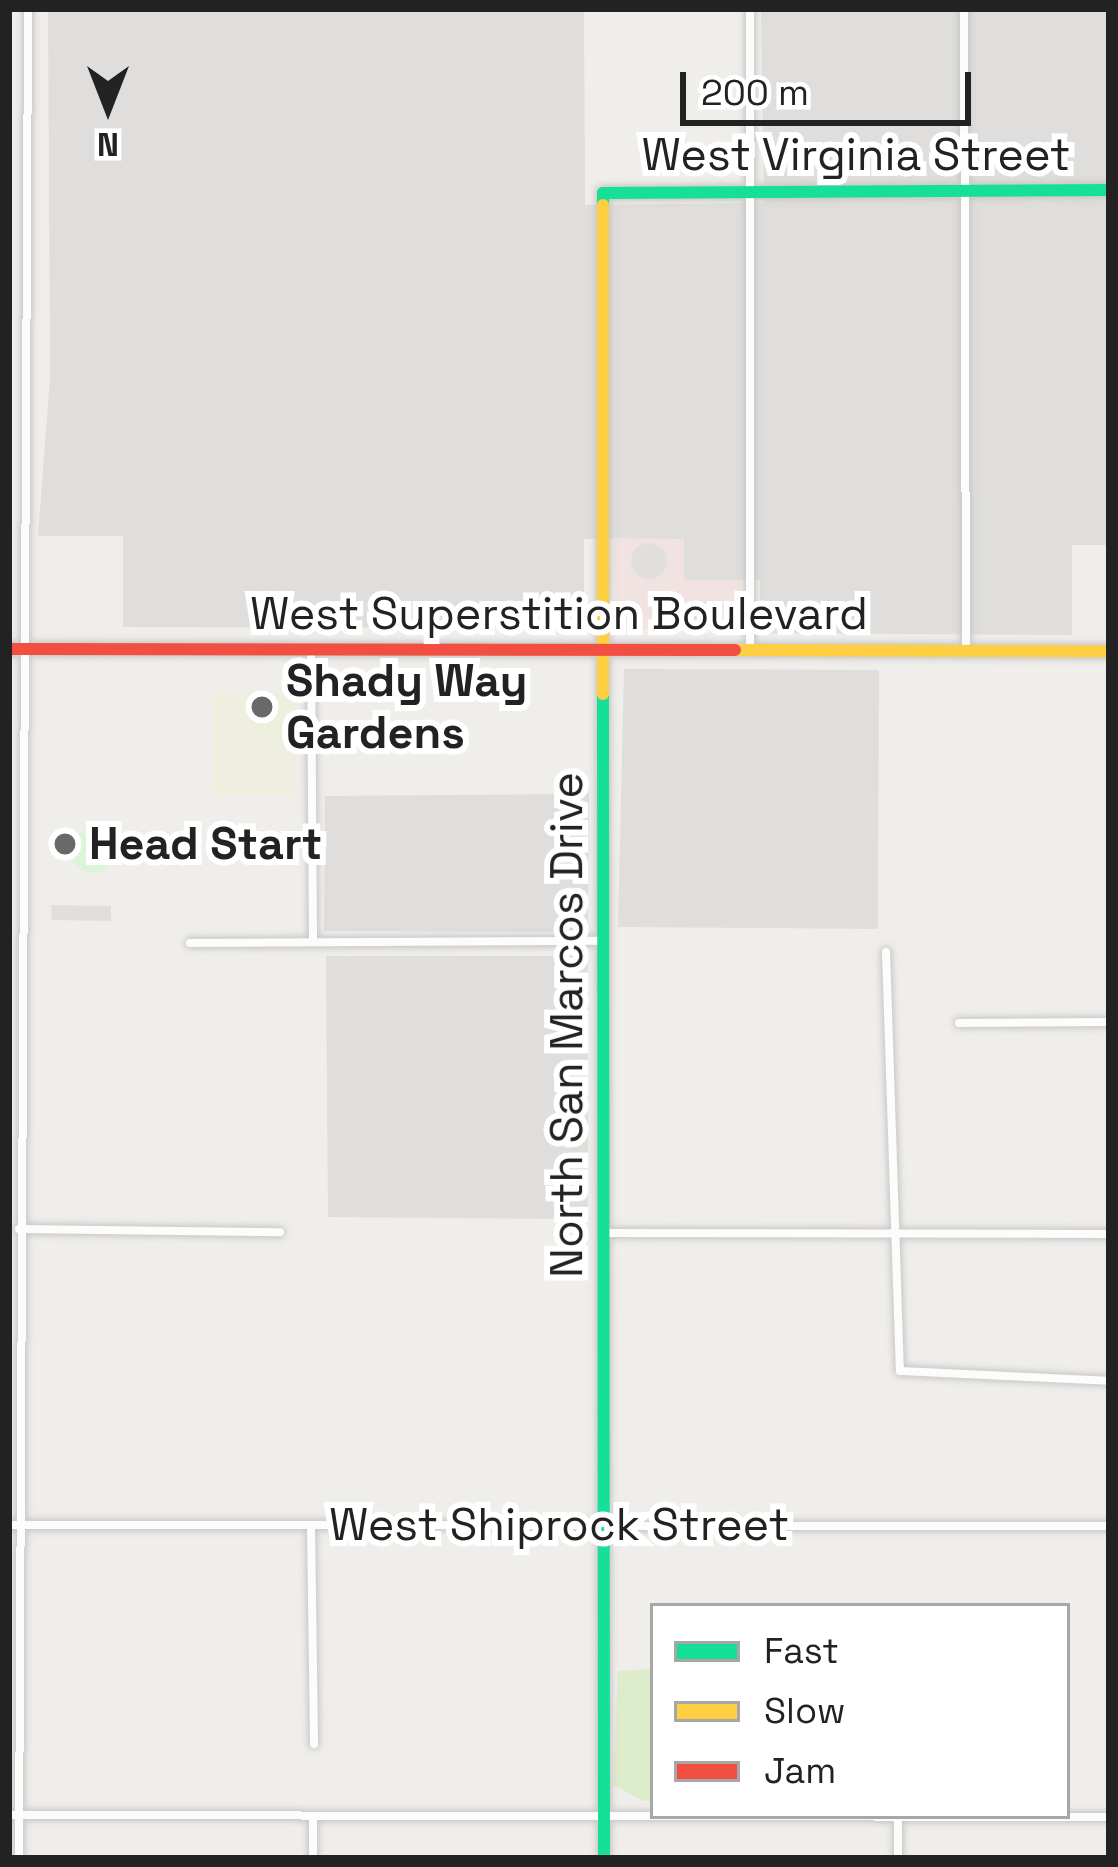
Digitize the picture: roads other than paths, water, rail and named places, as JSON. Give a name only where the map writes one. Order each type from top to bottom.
[{"type":"street","points":[[20,1858],[14,1815],[20,1228],[14,649],[28,9]]},
{"type":"street","points":[[750,9],[750,651]]},
{"type":"street","points":[[964,9],[966,651]]},
{"type":"street","name":"West Virginia Street","points":[[604,193],[1109,190]]},
{"type":"street","name":"North San Marcos Drive","points":[[604,193],[604,1858]]},
{"type":"street","name":"West Superstition Boulevard","points":[[14,649],[1109,651]]},
{"type":"street","points":[[310,650],[313,942]]},
{"type":"street","points":[[190,943],[603,941]]},
{"type":"street","points":[[886,952],[899,1371],[1109,1381]]},
{"type":"street","points":[[958,1023],[1109,1022]]},
{"type":"street","points":[[20,1228],[280,1232]]},
{"type":"street","points":[[604,1233],[1109,1234]]},
{"type":"street","name":"West Shiprock Street","points":[[14,1525],[1109,1526]]},
{"type":"street","points":[[311,1525],[314,1744]]},
{"type":"street","points":[[14,1815],[650,1816]]},
{"type":"street","points":[[313,1816],[313,1858]]},
{"type":"street","points":[[1070,1817],[1109,1817]]},
{"type":"street","points":[[898,1819],[898,1858]]},
{"type":"place","name":"Shady Way Gardens","points":[[262,707]]},
{"type":"place","name":"Head Start","points":[[65,844]]}]
